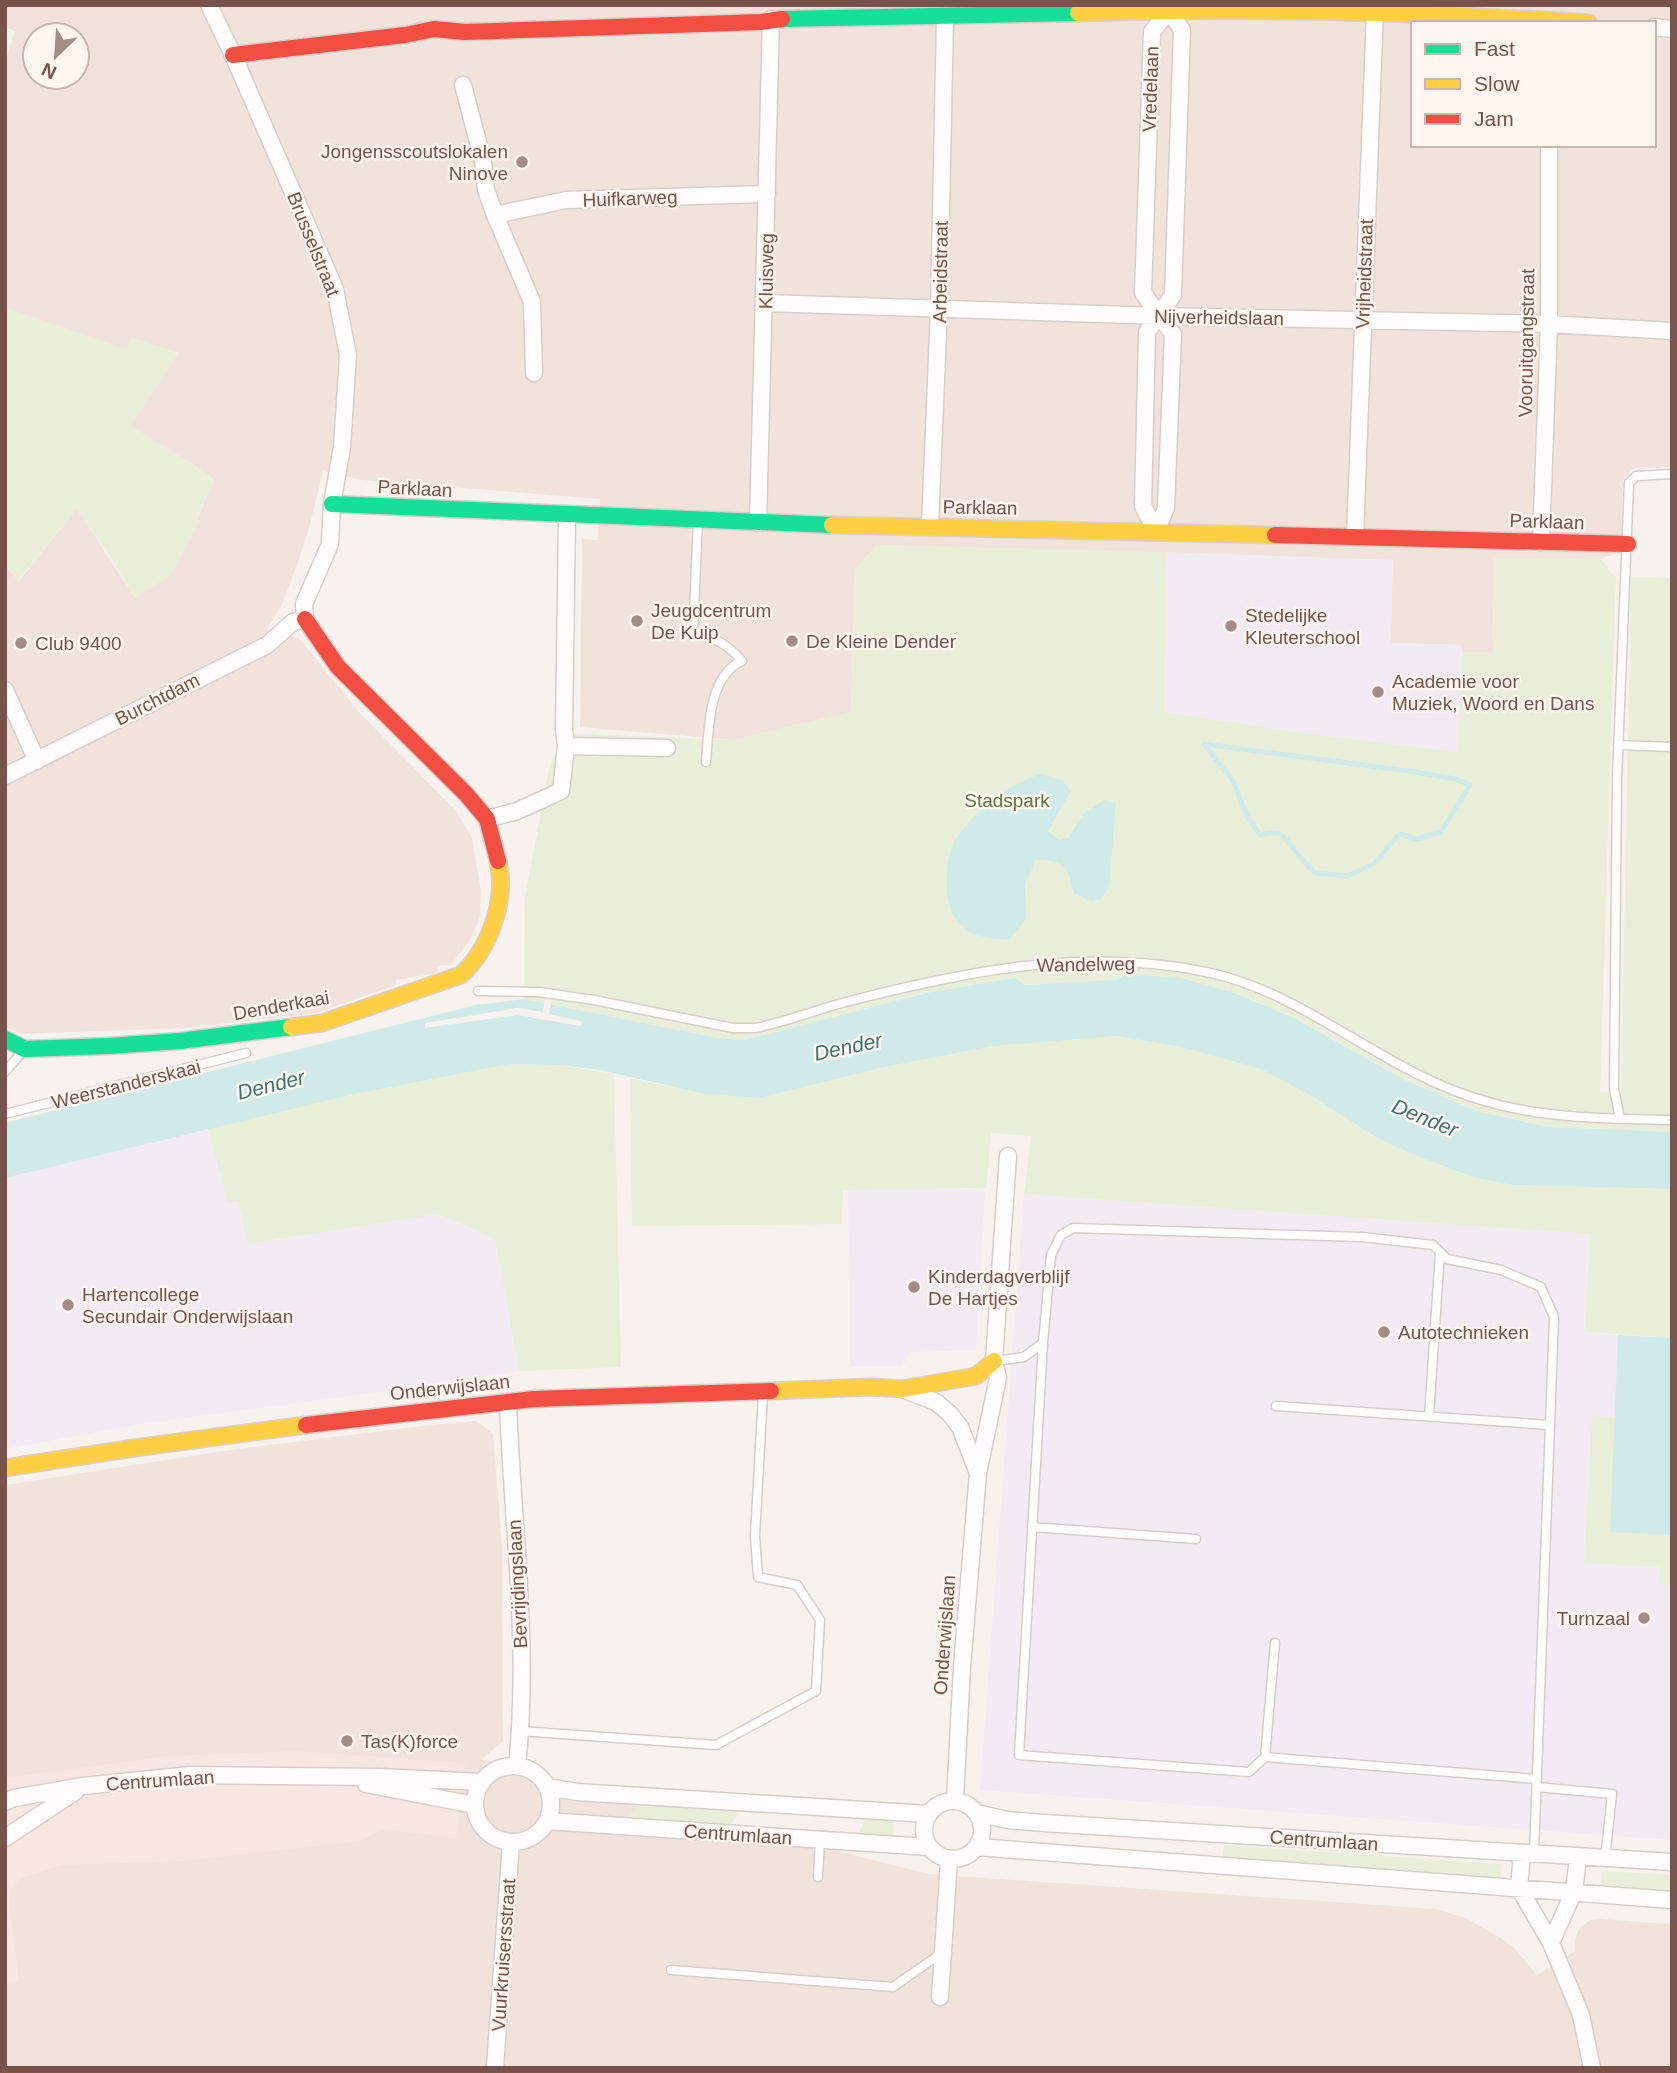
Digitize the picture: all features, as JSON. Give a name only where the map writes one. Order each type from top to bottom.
[{"type":"street","name":"Brusselstraat","points":[[209,5],[335,289],[348,355],[342,447],[332,504],[330,544],[304,604],[305,619]]},
{"type":"street","points":[[233,55],[405,35],[434,29],[465,32],[761,22],[819,12],[904,12],[945,18],[1178,8],[1374,12],[1549,21]]},
{"type":"street","name":"Vredelaan","points":[[1156,532],[1143,506],[1147,332],[1174,295],[1182,30],[1178,8]]},
{"type":"street","name":"Vredelaan","points":[[1156,532],[1166,508],[1173,334],[1143,293],[1152,33],[1178,8]]},
{"type":"street","name":"Vrijheidstraat","points":[[1355,537],[1374,12]]},
{"type":"street","name":"Arbeidstraat","points":[[930,526],[939,308],[945,18]]},
{"type":"street","name":"Kluisweg","points":[[758,523],[771,19]]},
{"type":"street","points":[[463,85],[483,161],[486,190],[532,302],[534,373]]},
{"type":"street","name":"Vooruitgangstraat","points":[[1541,542],[1549,324],[1549,147]]},
{"type":"street","name":"Huifkarweg","points":[[495,215],[566,200],[767,194]]},
{"type":"street","name":"Nijverheidslaan","points":[[765,303],[1159,316],[1549,324],[1672,331]]},
{"type":"street","name":"Parklaan","points":[[332,504],[758,523],[1628,544]]},
{"type":"street","points":[[305,619],[347,676],[466,793],[487,819],[517,811],[561,791],[566,746],[566,516]]},
{"type":"street","name":"Burchtdam","points":[[5,776],[267,645],[293,622],[305,619]]},
{"type":"street","points":[[5,690],[37,761]]},
{"type":"street","points":[[566,746],[667,748]]},
{"type":"street","name":"Denderkaai","points":[[5,1039],[25,1049],[180,1041],[322,1023],[461,975],[475,962],[490,933],[497,910],[501,875],[487,819]]},
{"type":"street","name":"Onderwijslaan","points":[[955,1800],[962,1667],[978,1473],[998,1378],[994,1361],[1008,1156]]},
{"type":"street","name":"Onderwijslaan","points":[[5,1468],[315,1424],[534,1399],[872,1387],[902,1389],[976,1376],[994,1361]]},
{"type":"street","name":"Onderwijslaan","points":[[902,1389],[936,1402],[950,1413],[960,1427],[978,1473]]},
{"type":"street","name":"Bevrijdingslaan","points":[[508,1402],[520,1584],[520,1731],[517,1766]]},
{"type":"street","name":"Centrumlaan","points":[[5,1802],[14,1798],[83,1786],[190,1775],[322,1776],[482,1782],[489,1773],[499,1768],[517,1766],[537,1774],[547,1787],[578,1792],[928,1814]]},
{"type":"street","name":"Centrumlaan","points":[[322,1776],[474,1805]]},
{"type":"street","points":[[482,1782],[474,1805],[477,1818],[490,1835],[511,1842],[526,1840],[538,1832],[547,1821],[551,1809],[547,1787]]},
{"type":"street","name":"Centrumlaan","points":[[5,1838],[83,1786]]},
{"type":"street","points":[[929,1847],[923,1831],[928,1814],[938,1804],[955,1800]]},
{"type":"street","name":"Centrumlaan","points":[[955,1800],[977,1812],[1007,1820],[1672,1862]]},
{"type":"street","points":[[977,1812],[982,1828],[977,1847]]},
{"type":"street","name":"Centrumlaan","points":[[547,1821],[929,1847],[940,1857],[949,1860],[969,1855],[977,1847],[1672,1900]]},
{"type":"street","points":[[1194,1864],[1195,1832]]},
{"type":"street","name":"Vuurkruisersstraat","points":[[495,2068],[511,1842]]},
{"type":"street","points":[[1528,1853],[1519,1888],[1551,1943],[1581,2015],[1592,2068]]},
{"type":"street","points":[[1551,1943],[1574,1891],[1578,1857]]},
{"type":"street","points":[[940,1997],[949,1860]]},
{"type":"lane","points":[[1620,1118],[1614,1089],[1618,745],[1629,483],[1636,476],[1672,474]]},
{"type":"lane","points":[[698,521],[693,634],[706,636],[729,646],[742,660],[729,666],[722,678],[710,714],[706,762]]},
{"type":"lane","points":[[1618,745],[1672,747]]},
{"type":"lane","name":"Wandelweg","points":[[478,991],[539,992],[594,1000],[733,1028],[755,1028],[917,984],[978,971],[1087,962],[1144,963],[1212,974],[1267,991],[1313,1014],[1420,1076],[1476,1099],[1560,1117],[1672,1120]]},
{"type":"lane","points":[[5,1072],[25,1049]]},
{"type":"lane","name":"Weerstanderskaai","points":[[5,1114],[246,1053]]},
{"type":"lane","points":[[1275,1643],[1265,1757],[1249,1773],[1019,1755],[1043,1343],[1051,1255],[1061,1235],[1073,1228],[1362,1237],[1433,1245],[1447,1259],[1502,1270],[1541,1287],[1554,1317],[1537,1783],[1528,1853]]},
{"type":"lane","points":[[1429,1416],[1440,1252]]},
{"type":"lane","points":[[994,1361],[1024,1357],[1043,1343]]},
{"type":"lane","points":[[520,1731],[716,1745],[816,1691],[820,1620],[797,1585],[758,1577],[755,1536],[763,1391]]},
{"type":"lane","points":[[1276,1406],[1550,1425]]},
{"type":"lane","points":[[1032,1527],[1196,1539]]},
{"type":"lane","points":[[1265,1757],[1537,1783],[1612,1794],[1605,1859]]},
{"type":"lane","points":[[818,1877],[820,1840]]},
{"type":"lane","points":[[671,1970],[894,1987],[943,1952]]},
{"type":"shaded area","points":[[5,5],[1672,5],[1672,467],[1633,469],[1623,480],[1621,552],[1600,559],[1494,558],[1493,653],[1462,652],[1461,645],[1391,643],[1392,560],[877,545],[855,570],[851,712],[734,740],[580,727],[582,539],[597,540],[600,499],[362,480],[323,471],[298,562],[281,607],[267,629],[298,638],[359,712],[457,812],[472,838],[481,891],[480,917],[472,937],[451,965],[437,966],[438,973],[396,980],[396,985],[316,1013],[184,1028],[19,1034],[5,1025],[5,565],[19,581],[77,508],[135,598],[181,553],[199,522],[197,519],[214,480],[130,426],[178,353],[131,338],[128,350],[5,308],[5,61],[15,31],[5,27]]},
{"type":"shaded area","points":[[1166,552],[1393,560],[1391,643],[1461,645],[1459,752],[1294,732],[1164,712]]},
{"type":"shaded area","points":[[208,1129],[229,1202],[238,1200],[249,1244],[437,1214],[495,1239],[519,1371],[145,1423],[5,1449],[5,1178]]},
{"type":"shaded area","name":"Kinderdagverblijf De Hartjes","points":[[848,1176],[985,1192],[976,1350],[911,1352],[902,1366],[850,1366]]},
{"type":"shaded area","points":[[1024,1194],[1590,1234],[1585,1332],[1618,1335],[1616,1418],[1592,1415],[1584,1562],[1661,1567],[1659,1584],[1672,1585],[1672,1840],[980,1790]]},
{"type":"shaded area","points":[[477,1421],[493,1434],[502,1547],[503,1741],[482,1759],[928,1874],[1436,1909],[1466,1918],[1501,1938],[1514,1948],[1537,1975],[1575,1951],[1575,1939],[1579,1929],[1590,1920],[1672,1924],[1672,2068],[5,2068],[5,1485],[230,1450]]},
{"type":"shaded area","points":[[297,1751],[465,1763],[456,1839],[384,1829],[360,1841],[183,1861],[62,1865],[22,1878],[11,1889],[9,1903],[19,1981],[5,1982],[5,1778],[169,1756]]},
{"type":"green space","points":[[5,308],[127,349],[131,337],[178,353],[130,426],[214,480],[197,518],[199,522],[171,575],[135,598],[77,508],[18,581],[5,565]]},
{"type":"green space","name":"Stadspark","points":[[877,545],[1166,552],[1164,712],[1294,732],[1458,752],[1462,652],[1493,653],[1494,558],[1600,559],[1616,577],[1600,1092],[1621,1093],[1631,577],[1672,578],[1672,1132],[1548,1127],[1476,1111],[1405,1080],[1294,1018],[1237,994],[1181,978],[1025,985],[1014,978],[931,992],[744,1040],[718,1038],[524,999],[525,897],[549,768],[556,753],[557,733],[733,740],[851,712],[855,570]]},
{"type":"green space","points":[[1116,1036],[1182,1047],[1261,1069],[1315,1098],[1377,1138],[1475,1178],[1513,1185],[1672,1189],[1672,1338],[1585,1332],[1590,1234],[1024,1194],[1031,1136],[991,1133],[986,1188],[843,1190],[842,1224],[632,1226],[630,1078],[705,1094],[759,1098],[880,1068],[993,1046]]},
{"type":"green space","points":[[510,1064],[560,1065],[614,1074],[621,1367],[519,1371],[495,1239],[438,1214],[248,1244],[238,1201],[228,1202],[208,1129],[355,1094]]},
{"type":"green space","points":[[1592,1415],[1616,1418],[1610,1531],[1672,1535],[1672,1585],[1659,1584],[1660,1567],[1584,1563]]},
{"type":"green space","points":[[637,1804],[740,1811],[731,1825],[628,1818]]},
{"type":"green space","points":[[866,1818],[894,1820],[893,1839],[856,1837]]},
{"type":"green space","points":[[1224,1845],[1502,1864],[1500,1878],[1222,1858]]},
{"type":"green space","points":[[1602,1871],[1672,1875],[1672,1890],[1601,1885]]},
{"type":"water","points":[[1041,774],[1062,780],[1071,791],[1048,831],[1059,840],[1068,838],[1085,812],[1105,800],[1116,803],[1109,886],[1101,899],[1091,901],[1074,893],[1063,866],[1053,861],[1036,860],[1025,883],[1026,919],[1010,939],[969,932],[960,925],[949,905],[947,871],[954,843],[973,818],[994,799]]},
{"type":"water","name":"Dender","points":[[1126,974],[1181,978],[1237,994],[1294,1018],[1405,1080],[1476,1111],[1548,1127],[1672,1132],[1672,1189],[1513,1185],[1475,1178],[1377,1138],[1315,1098],[1261,1069],[1182,1047],[1116,1036],[993,1046],[880,1068],[759,1098],[705,1094],[600,1070],[560,1065],[510,1064],[355,1094],[5,1178],[5,1123],[476,1005],[524,999],[718,1038],[744,1040],[931,992],[1015,978],[1025,985],[1117,980]]},
{"type":"water","points":[[1618,1335],[1672,1338],[1672,1535],[1610,1532]]},
{"type":"pier","points":[[545,999],[551,1000],[549,1014],[582,1021],[581,1026],[518,1015],[425,1028],[425,1023],[517,1008],[543,1012]]},
{"type":"waterway","points":[[1204,744],[1416,772],[1455,779],[1470,785],[1441,832],[1417,839],[1399,834],[1375,863],[1348,876],[1315,873],[1282,835],[1260,835],[1247,816],[1233,781],[1204,744]]},
{"type":"traffic: fast","points":[[782,19],[1078,13]]},
{"type":"traffic: fast","points":[[332,504],[832,525]]},
{"type":"traffic: fast","points":[[5,1039],[25,1049],[108,1046],[180,1041],[291,1027]]},
{"type":"traffic: slow","points":[[1078,13],[1206,10],[1334,12],[1552,21]]},
{"type":"traffic: slow","points":[[832,525],[1275,535]]},
{"type":"traffic: slow","points":[[291,1027],[322,1023],[461,975],[480,951],[494,922],[500,891],[498,861]]},
{"type":"traffic: slow","points":[[771,1391],[871,1387],[902,1389],[976,1376],[994,1361]]},
{"type":"traffic: slow","points":[[5,1468],[306,1425]]},
{"type":"traffic: jam","points":[[233,55],[405,35],[434,29],[465,32],[761,22],[782,19]]},
{"type":"traffic: jam","points":[[1275,535],[1628,544]]},
{"type":"traffic: jam","points":[[305,619],[338,667],[466,794],[487,819],[498,861]]},
{"type":"traffic: jam","points":[[306,1425],[534,1399],[771,1391]]},
{"type":"place","name":"Jongensscoutslokalen Ninove","points":[[522,162]]},
{"type":"place","name":"Jeugdcentrum De Kuip","points":[[637,621]]},
{"type":"place","name":"Stedelijke Kleuterschool","points":[[1231,626]]},
{"type":"place","name":"De Kleine Dender","points":[[792,641]]},
{"type":"place","name":"Club 9400","points":[[21,643]]},
{"type":"place","name":"Academie voor Muziek, Woord en Dans","points":[[1378,692]]},
{"type":"place","name":"Kinderdagverblijf De Hartjes","points":[[914,1287]]},
{"type":"place","name":"Hartencollege Secundair Onderwijslaan","points":[[68,1305]]},
{"type":"place","name":"Autotechnieken","points":[[1384,1332]]},
{"type":"place","name":"Turnzaal","points":[[1644,1618]]},
{"type":"place","name":"Tas(K)force","points":[[347,1741]]}]
